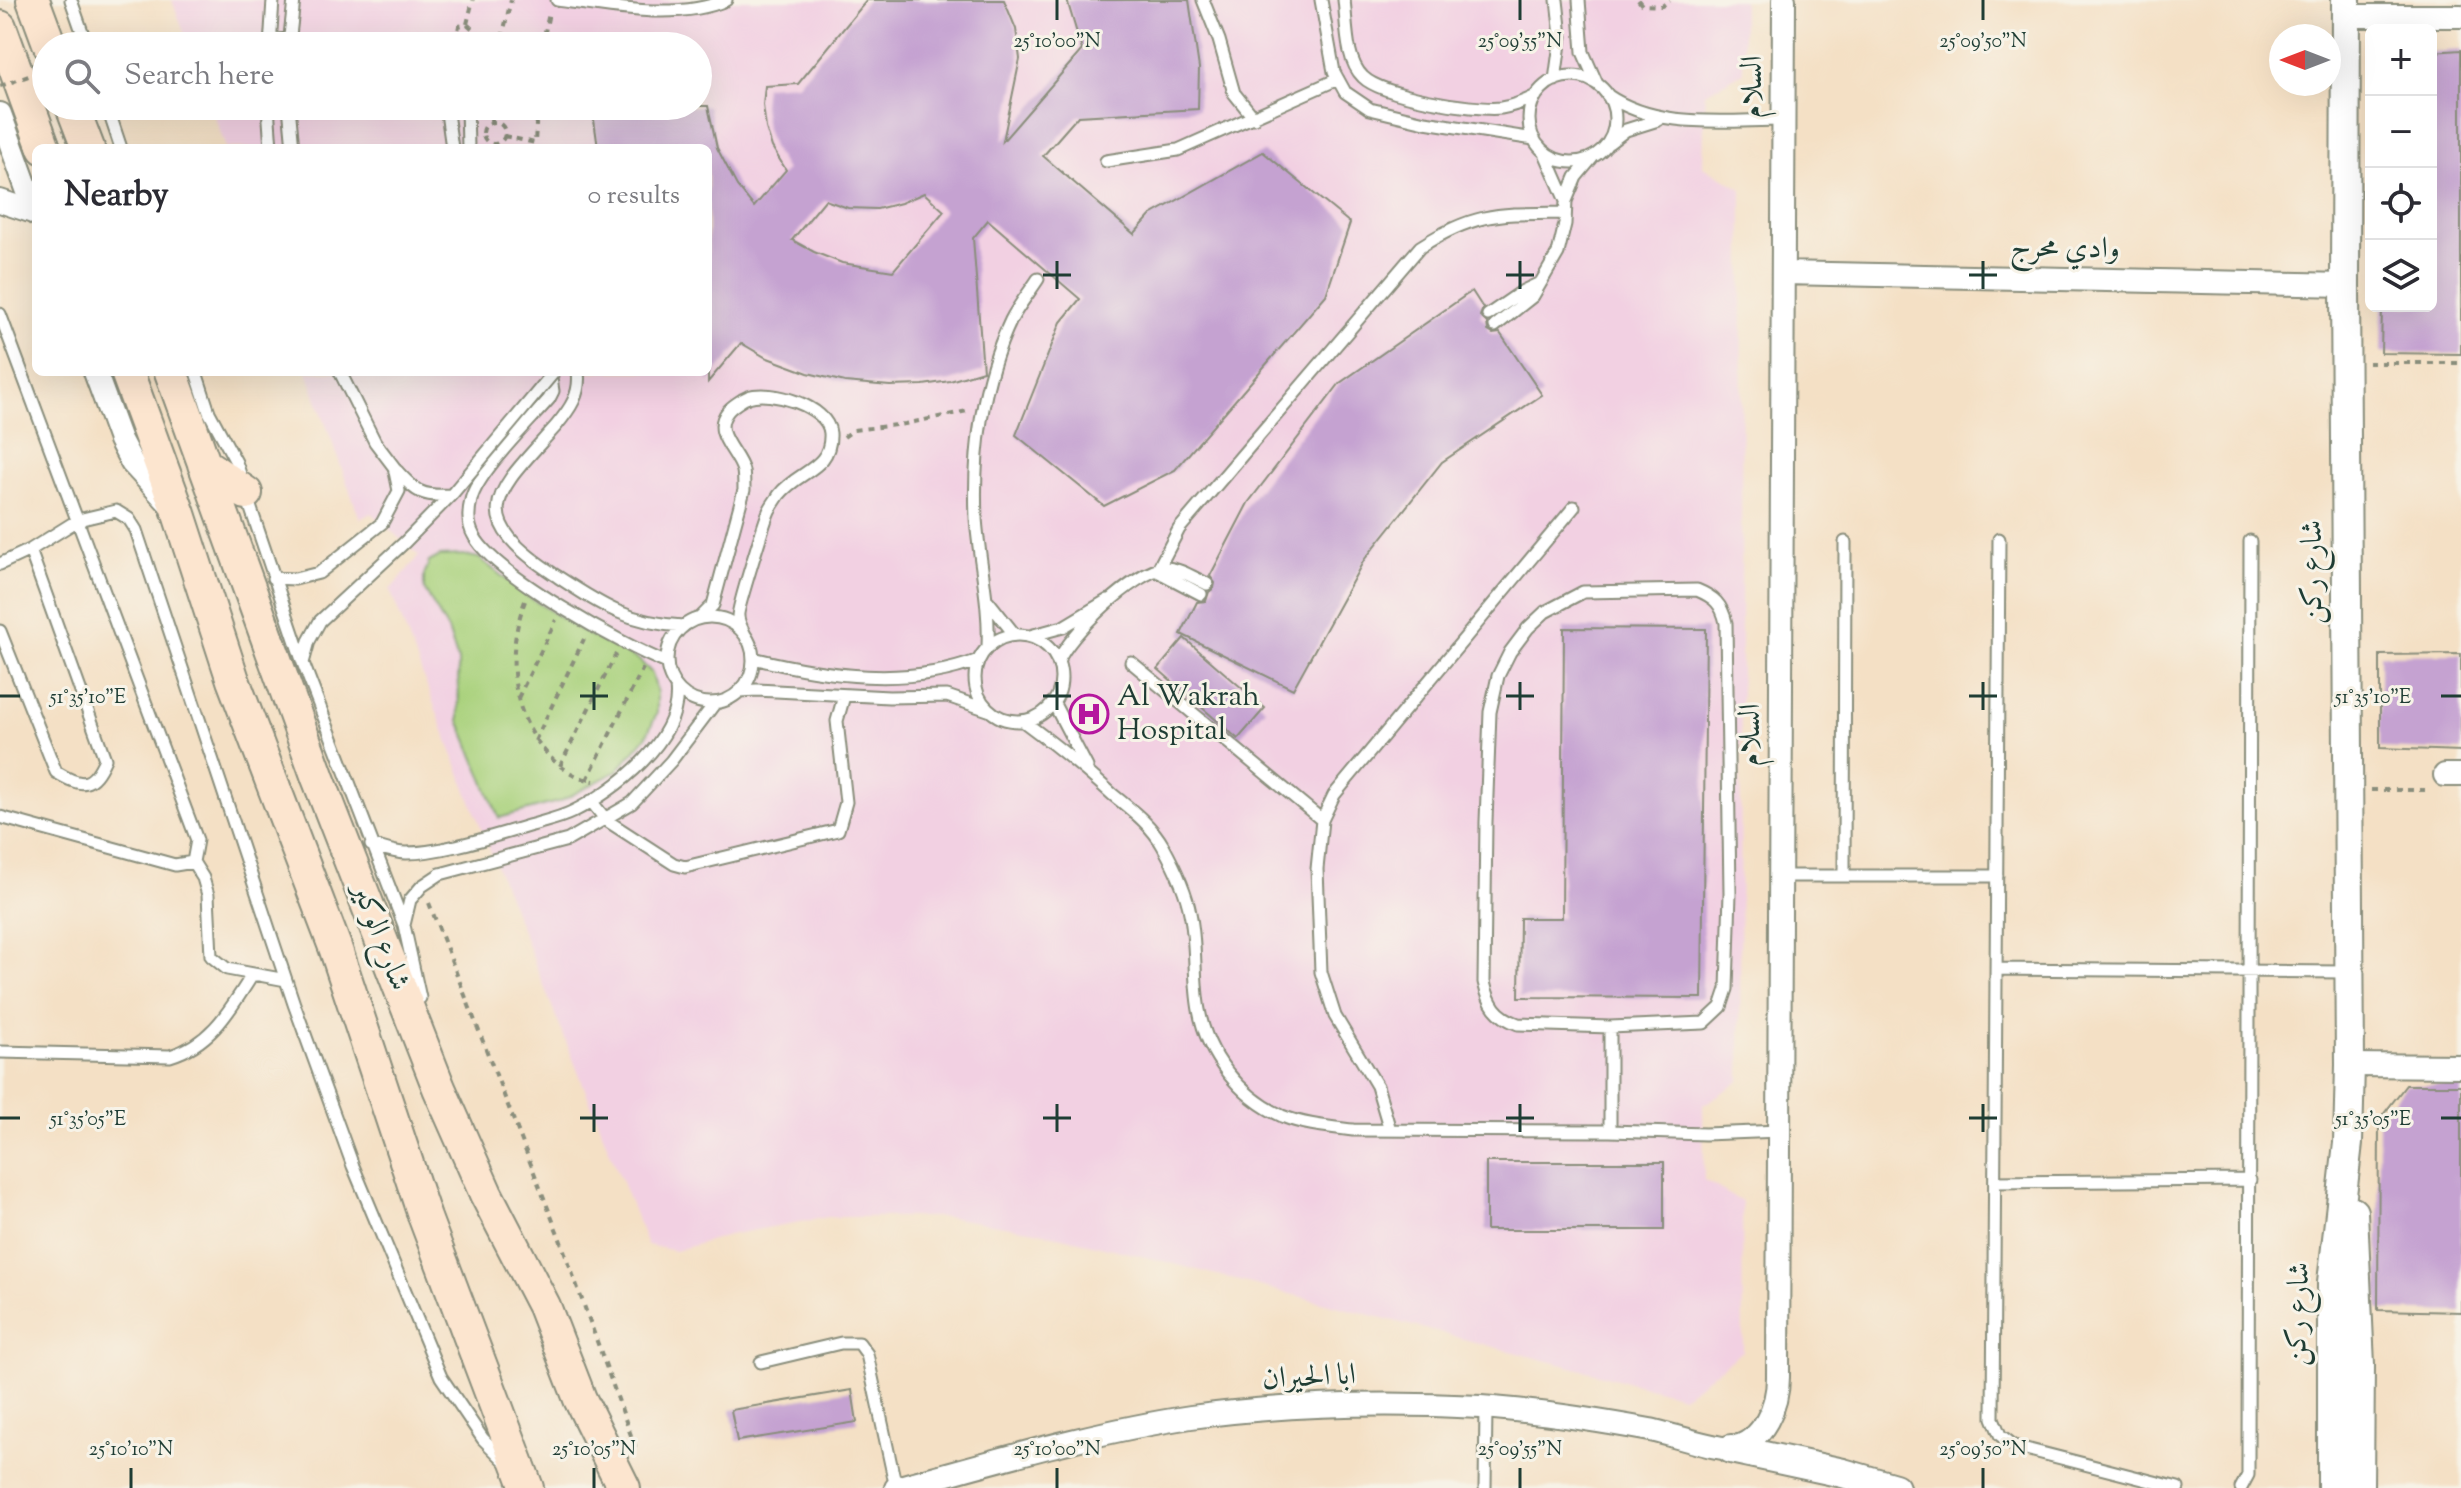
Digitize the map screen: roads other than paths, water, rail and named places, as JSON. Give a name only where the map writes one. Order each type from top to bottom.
[{"type":"main road","points":[[35,3],[45,32]]},
{"type":"main road","points":[[0,27],[32,115]]},
{"type":"main road","points":[[34,120],[43,144]]},
{"type":"main road","points":[[77,120],[86,144]]},
{"type":"main road","name":"شارع الوكير","points":[[128,376],[179,514],[233,680],[335,947],[425,1218],[526,1484]]},
{"type":"main road","name":"شارع الوكير","points":[[172,376],[318,778],[439,1088],[486,1194],[544,1306],[580,1399],[624,1488]]},
{"type":"main road","points":[[204,464],[246,493]]},
{"type":"street","name":"السلام","points":[[1731,1449],[1748,1441],[1762,1428],[1778,1394],[1784,0]]},
{"type":"street","points":[[2346,8],[2461,16]]},
{"type":"street","name":"شارع ركن","points":[[2346,8],[2348,1143],[2360,1365],[2359,1488]]},
{"type":"street","points":[[0,114],[32,203]]},
{"type":"street","points":[[0,201],[32,213]]},
{"type":"street","name":"وادي محرج","points":[[1783,273],[2345,285]]},
{"type":"street","points":[[96,376],[120,440],[132,463],[179,514]]},
{"type":"street","points":[[2350,1065],[2461,1066]]},
{"type":"street","name":"شارع ركن","points":[[2332,1488],[2332,1282],[2348,1143]]},
{"type":"street","name":"ابا الحيران","points":[[896,1488],[1074,1440],[1190,1417],[1305,1406],[1405,1404],[1486,1408],[1585,1419],[1731,1449]]},
{"type":"street","points":[[1731,1449],[1843,1473],[1895,1488]]},
{"type":"lane","points":[[71,0],[82,32]]},
{"type":"lane","points":[[271,32],[273,0]]},
{"type":"lane","points":[[290,32],[294,0]]},
{"type":"lane","points":[[555,0],[630,10],[701,7],[726,0]]},
{"type":"lane","points":[[1203,0],[1219,40],[1234,93],[1254,118]]},
{"type":"lane","points":[[1321,0],[1334,72],[1345,92],[1370,109],[1425,122],[1534,139]]},
{"type":"lane","points":[[1344,0],[1354,64],[1362,76],[1379,88],[1429,100],[1497,109],[1518,105],[1555,80],[1569,76],[1597,84]]},
{"type":"lane","points":[[1555,80],[1561,36],[1557,0]]},
{"type":"lane","points":[[1579,0],[1583,52],[1597,84],[1626,108],[1670,119]]},
{"type":"lane","points":[[1106,161],[1178,150],[1338,79]]},
{"type":"lane","points":[[1536,95],[1529,117],[1534,139],[1545,153],[1565,207]]},
{"type":"lane","points":[[1607,95],[1615,119],[1607,143]]},
{"type":"lane","points":[[1491,321],[1528,301],[1540,283],[1558,253],[1565,207],[1576,177],[1607,143],[1626,130],[1648,122],[1670,119],[1783,120]]},
{"type":"lane","points":[[112,120],[120,144]]},
{"type":"lane","points":[[269,120],[271,144]]},
{"type":"lane","points":[[290,120],[293,144]]},
{"type":"lane","points":[[448,120],[451,144]]},
{"type":"lane","points":[[467,120],[468,144]]},
{"type":"lane","points":[[1545,153],[1568,162],[1581,162],[1593,157]]},
{"type":"lane","points":[[1058,662],[1068,641],[1112,599],[1139,578],[1157,571],[1179,529],[1420,247],[1478,218],[1565,207]]},
{"type":"lane","points":[[988,646],[986,597],[976,518],[976,467],[984,403],[995,359],[1012,318],[1038,279]]},
{"type":"lane","points":[[0,314],[197,840],[193,862],[203,878],[208,895],[211,956],[227,969],[286,980]]},
{"type":"lane","points":[[197,376],[209,412],[236,462],[303,663],[404,925],[424,1010]]},
{"type":"lane","points":[[342,376],[375,442],[394,467],[414,488],[429,497],[452,494]]},
{"type":"lane","points":[[303,663],[309,641],[320,621],[452,494],[549,376]]},
{"type":"lane","points":[[552,376],[553,391],[549,399],[483,476],[471,498],[469,520],[474,537],[497,563],[531,588],[622,642],[667,663]]},
{"type":"lane","points":[[578,376],[576,399],[508,480],[499,497],[497,513],[500,527],[512,542],[544,568],[602,605],[651,625],[683,626]]},
{"type":"lane","points":[[749,396],[773,396],[800,403],[820,413],[829,426],[830,446],[814,469],[802,474],[781,493],[768,512],[737,615],[753,658],[747,682],[728,699],[715,703],[700,703],[687,697],[669,676],[668,650],[673,637],[683,626],[700,618],[713,605],[744,490],[743,470],[723,435],[722,423],[728,410],[749,396]]},
{"type":"lane","points":[[273,578],[295,579],[319,573],[382,523],[399,491],[394,467]]},
{"type":"lane","points":[[1390,1130],[1377,1086],[1335,1016],[1321,972],[1317,869],[1322,820],[1334,795],[1574,507]]},
{"type":"lane","points":[[0,564],[30,550],[78,520],[116,511],[129,519],[136,530],[286,980],[353,1166],[441,1377],[483,1439],[526,1484]]},
{"type":"lane","points":[[1999,539],[1995,1427],[2006,1442],[2023,1449],[2178,1488]]},
{"type":"lane","points":[[2241,1488],[2248,1475],[2250,541]]},
{"type":"lane","points":[[1844,876],[1845,542]]},
{"type":"lane","points":[[0,631],[56,772],[70,780],[90,782],[97,777],[105,759],[30,550]]},
{"type":"lane","points":[[1157,571],[1204,589]]},
{"type":"lane","points":[[1697,590],[1718,602],[1726,623],[1730,893],[1727,989],[1721,1007],[1704,1023],[1610,1027],[1518,1024],[1496,1012],[1488,1000],[1484,982],[1484,953],[1490,712],[1498,676],[1510,652],[1528,628],[1545,612],[1565,600],[1583,592],[1697,590]]},
{"type":"lane","points":[[986,597],[1015,635]]},
{"type":"lane","points":[[991,711],[976,687],[975,673],[988,646],[1001,638],[1029,636],[1063,627],[1093,607],[1112,599]]},
{"type":"lane","points":[[700,618],[727,621],[747,639]]},
{"type":"lane","points":[[1023,721],[1045,711],[1053,702],[1061,675],[1058,662],[1041,642],[1029,636]]},
{"type":"lane","points":[[753,658],[835,675],[868,676],[949,671],[979,660]]},
{"type":"lane","points":[[1131,662],[1322,820]]},
{"type":"lane","points":[[371,845],[403,853],[420,852],[571,813],[635,769],[665,731],[678,700],[676,687]]},
{"type":"lane","points":[[740,691],[844,696],[947,696],[1006,719],[1023,721],[1089,771],[1139,815],[1161,842],[1177,875],[1190,911],[1199,1011],[1208,1042],[1230,1076],[1255,1101],[1283,1116],[1316,1126],[1353,1130],[1705,1134],[1780,1131]]},
{"type":"lane","points":[[591,801],[606,820],[674,864],[685,867],[838,830],[846,802],[837,721],[844,696]]},
{"type":"lane","points":[[1053,702],[1089,771]]},
{"type":"lane","points":[[404,925],[410,900],[422,886],[440,874],[568,840],[632,803],[657,778],[715,703]]},
{"type":"lane","points":[[0,817],[175,865],[193,862]]},
{"type":"lane","points":[[1781,876],[1997,876]]},
{"type":"lane","points":[[1996,969],[2349,972]]},
{"type":"lane","points":[[0,1052],[170,1056],[188,1051],[220,1024],[253,974]]},
{"type":"lane","points":[[1610,1027],[1610,1131]]},
{"type":"lane","points":[[431,1034],[439,1088]]},
{"type":"lane","points":[[1995,1182],[2250,1180]]},
{"type":"lane","points":[[761,1362],[841,1343],[859,1343],[867,1354],[896,1488]]},
{"type":"lane","points":[[1485,1488],[1486,1408]]},
{"type":"place","name":"Al Wakrah Hospital","points":[[1089,714]]}]
